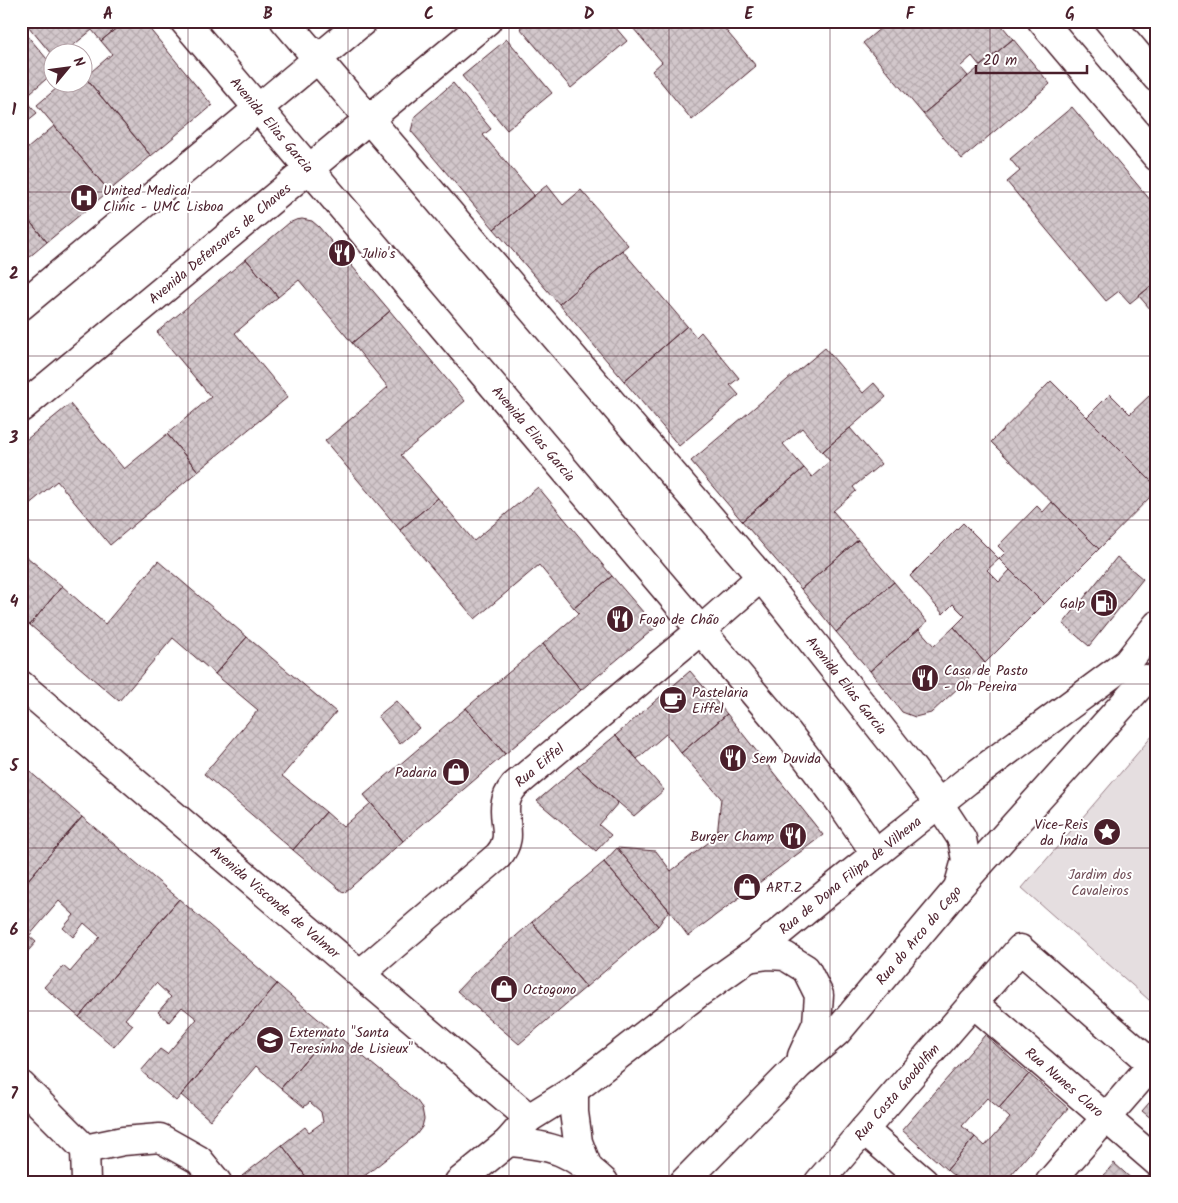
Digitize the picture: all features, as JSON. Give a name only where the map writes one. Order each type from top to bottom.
[{"type":"street","name":"Avenida Elias Garcia","points":[[184,21],[787,732],[838,799],[876,854]]},
{"type":"street","name":"Avenida Elias Garcia","points":[[286,21],[761,577],[939,804],[962,839],[966,860],[958,888]]},
{"type":"street","points":[[21,306],[363,21]]},
{"type":"street","name":"Avenida Defensores de Chaves","points":[[21,408],[487,21]]},
{"type":"street","points":[[1042,21],[1157,157]]},
{"type":"street","points":[[1109,21],[1157,78]]},
{"type":"street","name":"Rua Eiffel","points":[[360,974],[505,849],[508,838],[504,810],[505,800],[514,786],[761,577]]},
{"type":"street","points":[[1143,677],[1157,626]]},
{"type":"street","name":"Rua de Dona Filipa de Vilhena","points":[[508,1142],[529,1118],[574,1090],[700,992],[748,958],[968,781],[1143,677]]},
{"type":"street","name":"Rua do Arco do Cego","points":[[684,1182],[799,1065],[838,1032],[958,888],[1143,677]]},
{"type":"street","name":"Avenida Visconde de Valmor","points":[[21,685],[529,1118]]},
{"type":"street","name":"Rua Costa Goodolfim","points":[[819,1182],[1020,948],[1155,1061]]},
{"type":"street","points":[[748,958],[768,954],[784,956],[806,969],[811,978],[819,995],[817,1023],[799,1065]]},
{"type":"street","name":"Rua Nunes Claro","points":[[973,1003],[1157,1162]]},
{"type":"street","points":[[1050,1182],[1155,1061]]},
{"type":"street","points":[[21,1085],[85,1149],[86,1182]]},
{"type":"street","points":[[574,1090],[574,1112],[578,1142],[596,1175]]},
{"type":"street","points":[[864,1130],[924,1182]]},
{"type":"street","points":[[85,1149],[123,1141],[160,1138],[199,1160],[218,1182]]},
{"type":"street","points":[[458,1182],[508,1142],[534,1144],[552,1148],[571,1156],[596,1175]]},
{"type":"green space","name":"Jardim dos Cavaleiros","points":[[1153,735],[1157,738],[1157,1007],[1022,888]]},
{"type":"building","points":[[24,21],[125,21],[101,41],[92,30],[77,42],[42,43]]},
{"type":"building","points":[[125,21],[143,21],[212,105],[151,156],[92,85],[92,71],[112,54],[101,41]]},
{"type":"building","points":[[528,21],[610,21],[627,41],[571,88],[520,28]]},
{"type":"building","points":[[627,21],[703,21],[707,25],[711,21],[718,21],[756,66],[692,120],[652,71],[662,62]]},
{"type":"building","points":[[889,21],[998,21],[1013,39],[980,66],[972,56],[960,67],[968,76],[923,114],[863,43]]},
{"type":"building","points":[[21,28],[42,53],[42,83],[24,98],[21,94]]},
{"type":"building","points":[[507,39],[552,93],[507,130],[462,76]]},
{"type":"building","points":[[1013,39],[1050,84],[962,159],[923,114]]},
{"type":"building","points":[[453,83],[491,129],[483,135],[534,195],[494,229],[411,131],[415,116]]},
{"type":"building","points":[[92,86],[151,156],[109,191],[37,105],[52,92],[92,92]]},
{"type":"building","points":[[21,94],[37,113],[21,126]]},
{"type":"building","points":[[1072,107],[1157,208],[1157,281],[1130,303],[1119,291],[1106,301],[1007,182],[1020,171],[1010,159]]},
{"type":"building","points":[[54,126],[109,191],[47,242],[21,211],[21,154]]},
{"type":"building","points":[[547,185],[563,205],[581,190],[628,245],[559,304],[494,229]]},
{"type":"building","points":[[21,211],[47,242],[21,264]]},
{"type":"building","points":[[302,219],[312,221],[319,227],[390,311],[352,343],[299,280],[278,297],[246,259],[289,223]]},
{"type":"building","points":[[622,250],[687,326],[624,381],[559,304]]},
{"type":"building","points":[[246,259],[278,297],[235,333],[288,397],[198,471],[167,434],[211,397],[157,332]]},
{"type":"building","points":[[1157,281],[1157,317],[1139,296]]},
{"type":"building","points":[[390,311],[465,401],[401,455],[438,498],[400,530],[325,441],[388,387],[352,343]]},
{"type":"building","points":[[687,326],[696,337],[701,332],[739,378],[730,385],[739,395],[679,446],[624,381]]},
{"type":"building","points":[[825,348],[863,393],[874,383],[886,397],[822,452],[802,428],[783,444],[804,468],[742,521],[691,461]]},
{"type":"building","points":[[1051,381],[1157,487],[1157,490],[1099,549],[991,442]]},
{"type":"building","points":[[1110,394],[1130,414],[1149,396],[1157,403],[1157,487],[1087,417]]},
{"type":"building","points":[[70,404],[124,469],[167,434],[198,471],[110,545],[57,481],[21,511],[21,444]]},
{"type":"building","points":[[850,428],[881,464],[853,487],[856,491],[833,511],[858,540],[801,589],[742,521],[804,468],[812,477],[830,461],[822,452]]},
{"type":"building","points":[[538,487],[612,576],[574,608],[539,565],[475,619],[400,530],[438,498],[474,541]]},
{"type":"building","points":[[1052,502],[1099,549],[1044,604],[999,559],[1005,553],[998,546],[1037,506],[1043,512]]},
{"type":"building","points":[[963,523],[999,559],[987,570],[999,582],[1010,570],[1044,604],[985,663],[954,627],[965,616],[953,604],[943,614],[910,576]]},
{"type":"building","points":[[858,540],[894,582],[836,632],[801,589]]},
{"type":"building","points":[[21,552],[62,586],[30,625],[21,617]]},
{"type":"building","points":[[1117,557],[1143,579],[1089,646],[1063,624]]},
{"type":"building","points":[[158,561],[247,637],[215,674],[173,638],[119,701],[30,625],[62,586],[105,624]]},
{"type":"building","points":[[612,576],[656,627],[581,690],[543,644],[579,613],[574,608]]},
{"type":"building","points":[[894,582],[927,622],[870,671],[836,632]]},
{"type":"building","points":[[954,627],[985,663],[931,713],[915,717],[902,712],[870,671],[919,629],[934,646]]},
{"type":"building","points":[[247,637],[336,712],[282,776],[326,812],[293,850],[204,774],[258,710],[215,674]]},
{"type":"building","points":[[543,644],[581,690],[505,754],[466,708]]},
{"type":"building","points":[[690,671],[727,714],[681,753],[666,734],[637,759],[616,735]]},
{"type":"building","points":[[396,701],[419,728],[400,744],[378,716]]},
{"type":"building","points":[[466,708],[505,754],[403,841],[364,795]]},
{"type":"building","points":[[727,714],[823,835],[688,936],[669,910],[617,848],[656,851],[671,871],[717,836],[721,798],[681,753]]},
{"type":"building","points":[[616,735],[664,790],[634,816],[577,767]]},
{"type":"building","points":[[21,764],[82,817],[21,888]]},
{"type":"building","points":[[577,767],[618,803],[599,825],[611,835],[596,851],[537,801]]},
{"type":"building","points":[[371,803],[403,841],[344,893],[293,850],[326,812],[343,827]]},
{"type":"building","points":[[82,817],[179,899],[79,1017],[44,987],[63,966],[70,972],[100,937],[84,923],[73,937],[63,928],[74,915],[59,901],[29,936],[36,942],[21,959],[21,888]]},
{"type":"building","points":[[617,848],[669,910],[658,926],[604,862]]},
{"type":"building","points":[[604,862],[658,926],[586,987],[532,922]]},
{"type":"building","points":[[179,899],[277,984],[176,1101],[141,1071],[160,1049],[167,1054],[197,1019],[182,1007],[169,1022],[158,1012],[171,997],[156,983],[125,1019],[133,1025],[114,1047],[79,1017]]},
{"type":"building","points":[[532,922],[586,987],[519,1044],[457,991],[474,973]]},
{"type":"building","points":[[277,984],[331,1030],[281,1088],[256,1066],[210,1120],[181,1095]]},
{"type":"building","points":[[331,1030],[417,1101],[422,1108],[424,1119],[422,1127],[416,1135],[357,1182],[310,1182],[282,1145],[305,1127],[309,1132],[323,1122],[321,1112],[310,1102],[304,1107],[281,1088]]},
{"type":"building","points":[[985,1035],[1029,1074],[999,1108],[987,1098],[962,1126],[975,1137],[947,1170],[902,1130]]},
{"type":"building","points":[[1029,1074],[1068,1108],[1005,1182],[961,1182],[947,1170],[975,1137],[985,1146],[1010,1118],[999,1108]]},
{"type":"building","points":[[1157,1094],[1157,1123],[1142,1111]]},
{"type":"building","points":[[282,1145],[310,1182],[246,1182],[242,1176]]},
{"type":"building","points":[[1114,1163],[1135,1182],[1098,1182]]},
{"type":"place","name":"United Medical Clinic - UMC Lisboa","points":[[84,198]]},
{"type":"place","name":"Julio's","points":[[342,253]]},
{"type":"place","name":"Galp","points":[[1104,603]]},
{"type":"place","name":"Fogo de Chão","points":[[620,619]]},
{"type":"place","name":"Casa de Pasto - Oh Pereira","points":[[925,678]]},
{"type":"place","name":"Pastelaria Eiffel","points":[[673,700]]},
{"type":"place","name":"Sem Duvida","points":[[733,758]]},
{"type":"place","name":"Padaria","points":[[456,772]]},
{"type":"place","name":"Vice-Reis da Índia","points":[[1107,832]]},
{"type":"place","name":"Burger Champ","points":[[793,836]]},
{"type":"place","name":"ART.Z","points":[[747,887]]},
{"type":"place","name":"Octogono","points":[[504,989]]},
{"type":"place","name":"Externato \"Santa Teresinha de Lisieux\"","points":[[270,1040]]}]
